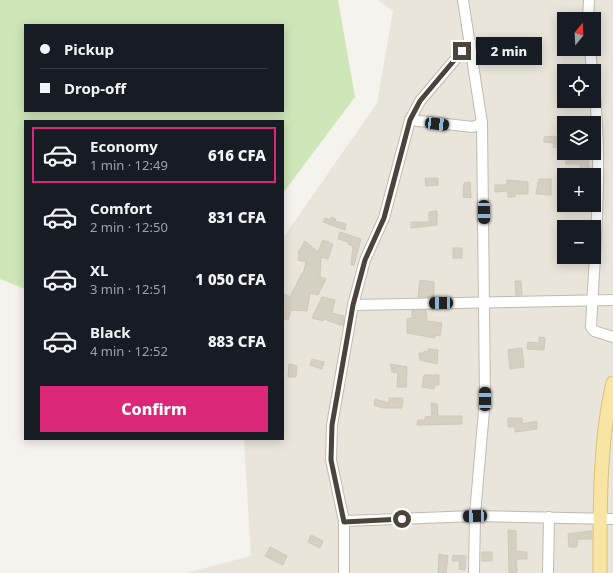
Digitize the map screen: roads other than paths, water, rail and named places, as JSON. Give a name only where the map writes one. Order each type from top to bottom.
[{"type":"main road","points":[[600,573],[607,518],[607,408],[613,383]]},
{"type":"street","points":[[463,0],[482,123],[485,399],[475,516],[474,573]]},
{"type":"street","points":[[588,12],[589,0]]},
{"type":"street","points":[[344,573],[344,522],[331,460],[332,425],[353,305],[365,260],[384,218],[410,120],[420,101],[470,42]]},
{"type":"street","points":[[596,108],[598,125],[598,202],[591,330],[613,337]]},
{"type":"street","points":[[410,120],[474,127],[482,123]]},
{"type":"street","points":[[353,305],[613,300]]},
{"type":"street","points":[[344,522],[475,516],[607,518]]},
{"type":"street","points":[[548,573],[549,517]]}]
